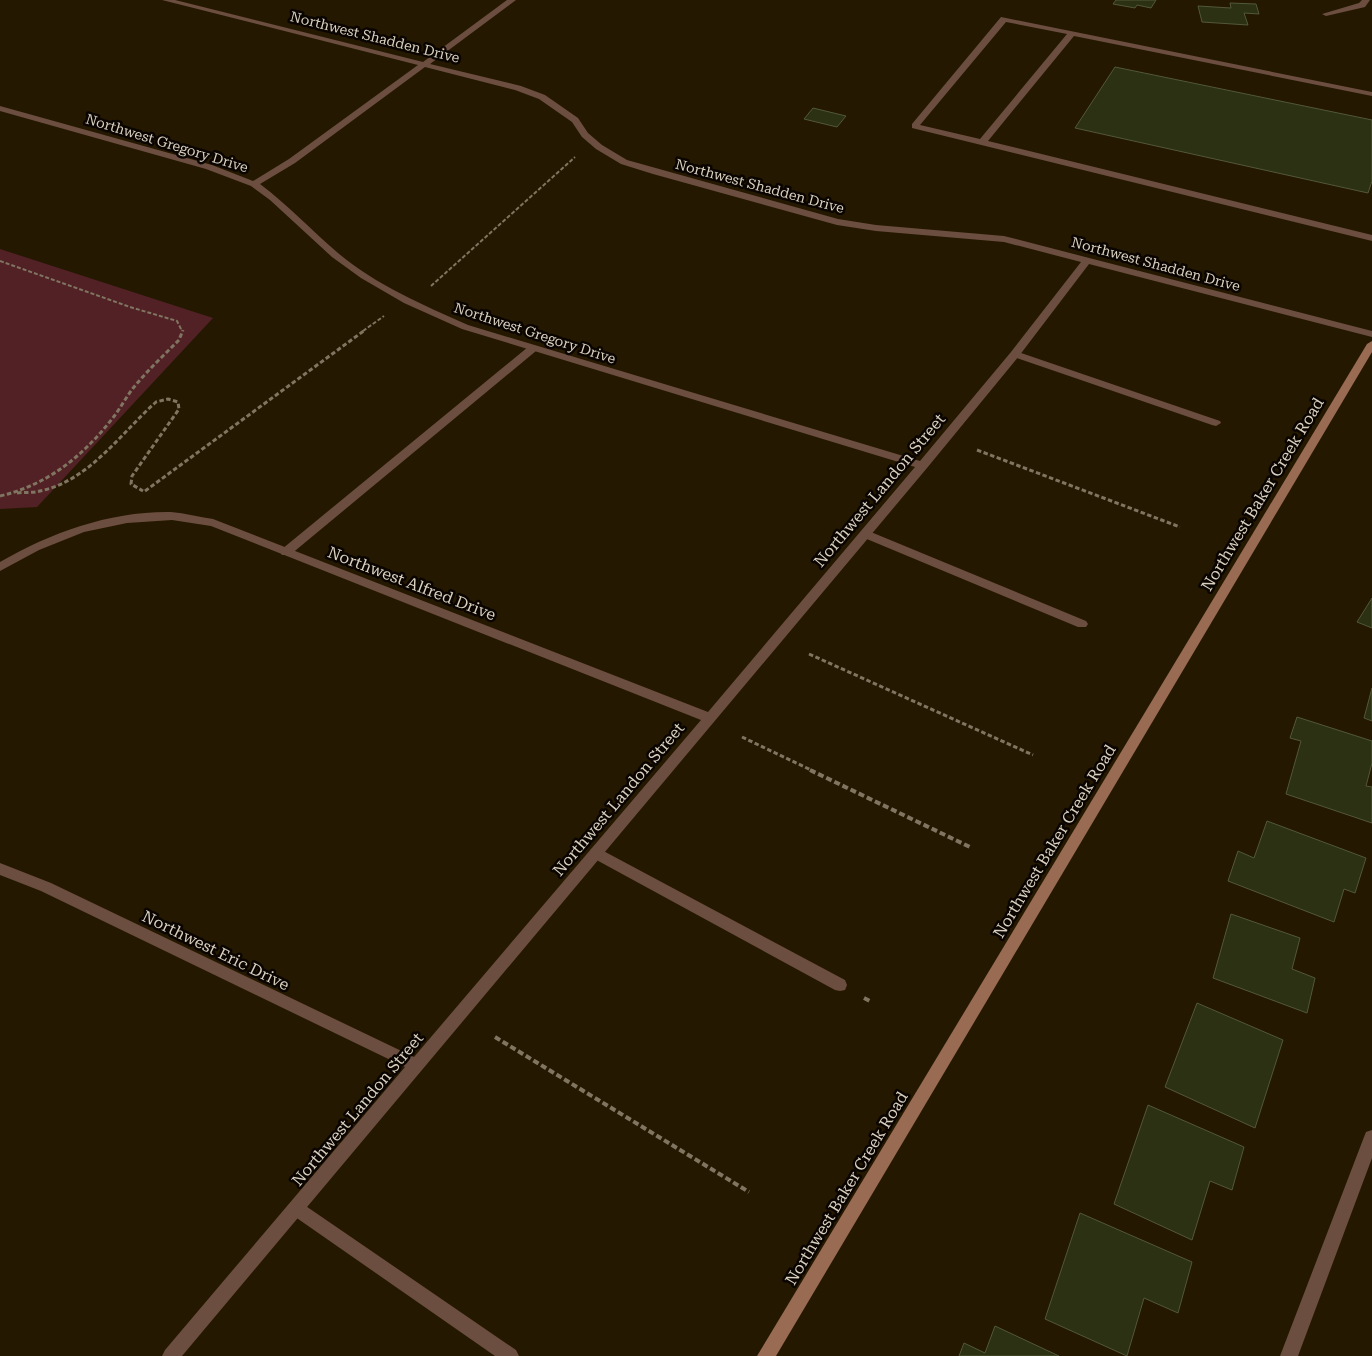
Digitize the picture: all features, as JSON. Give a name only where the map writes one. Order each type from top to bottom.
[{"type":"main road","name":"Northwest Baker Creek Road","points":[[766,1356],[1372,344]]},
{"type":"street","name":"Northwest Shadden Drive","points":[[166,0],[518,88],[542,97],[575,120],[585,135],[598,147],[624,162],[837,222],[876,228],[1004,239],[1372,334]]},
{"type":"street","points":[[254,184],[292,162],[512,0]]},
{"type":"street","points":[[1326,14],[1362,5],[1366,0]]},
{"type":"street","points":[[1372,94],[1004,19],[915,126],[1372,238]]},
{"type":"street","points":[[982,143],[1072,33]]},
{"type":"street","name":"Northwest Gregory Drive","points":[[0,108],[209,167],[254,184],[273,198],[335,255],[364,276],[407,301],[464,327],[923,466]]},
{"type":"street","name":"Northwest Landon Street","points":[[171,1356],[923,466],[1015,354],[1087,260]]},
{"type":"street","points":[[286,552],[532,349]]},
{"type":"street","points":[[1015,354],[1216,423]]},
{"type":"street","name":"Northwest Alfred Drive","points":[[0,568],[35,547],[81,529],[127,519],[172,516],[213,523],[710,718]]},
{"type":"street","points":[[866,534],[1082,624]]},
{"type":"street","points":[[596,853],[840,985]]},
{"type":"street","name":"Northwest Eric Drive","points":[[0,869],[46,887],[416,1065]]},
{"type":"street","points":[[1289,1356],[1372,1137]]},
{"type":"street","points":[[297,1208],[510,1356]]},
{"type":"path","points":[[429,288],[576,155]]},
{"type":"path","points":[[0,261],[105,296],[130,307],[177,321],[183,330],[179,340],[133,388],[113,418],[91,444],[69,464],[15,493]]},
{"type":"path","points":[[141,497],[144,492],[386,314]]},
{"type":"path","points":[[0,496],[15,493],[34,494],[50,490],[67,482],[89,467],[156,402],[168,399],[178,402],[179,409],[132,476],[131,484],[144,492]]},
{"type":"path","points":[[977,450],[1180,527]]},
{"type":"path","points":[[809,654],[1033,755]]},
{"type":"path","points":[[742,737],[972,848]]},
{"type":"path","points":[[495,1037],[749,1192]]},
{"type":"shaded area","points":[[0,249],[213,318],[37,507],[0,509]]},
{"type":"building","points":[[1116,0],[1156,0],[1151,8],[1137,5],[1135,8],[1113,4]]},
{"type":"building","points":[[1230,3],[1256,4],[1259,14],[1244,13],[1248,25],[1202,22],[1198,6],[1231,8]]},
{"type":"building","points":[[1115,67],[1372,120],[1372,181],[1368,193],[1075,128]]},
{"type":"building","points":[[813,108],[846,116],[837,127],[804,119]]},
{"type":"building","points":[[1372,598],[1372,628],[1357,622]]},
{"type":"building","points":[[1372,688],[1372,721],[1364,718]]},
{"type":"building","points":[[1297,717],[1372,741],[1372,763],[1366,786],[1372,787],[1372,823],[1286,794],[1301,741],[1290,738]]},
{"type":"building","points":[[1267,821],[1366,858],[1355,893],[1344,889],[1334,922],[1228,881],[1238,851],[1254,858]]},
{"type":"building","points":[[1231,914],[1300,938],[1292,969],[1315,978],[1307,1013],[1213,978]]},
{"type":"building","points":[[1197,1003],[1283,1040],[1255,1128],[1165,1087]]},
{"type":"building","points":[[1148,1105],[1244,1147],[1232,1190],[1210,1181],[1192,1240],[1114,1204]]},
{"type":"building","points":[[1080,1213],[1192,1262],[1178,1313],[1144,1298],[1127,1356],[1045,1319]]},
{"type":"building","points":[[995,1326],[1059,1356],[959,1356],[964,1343],[985,1353]]}]
